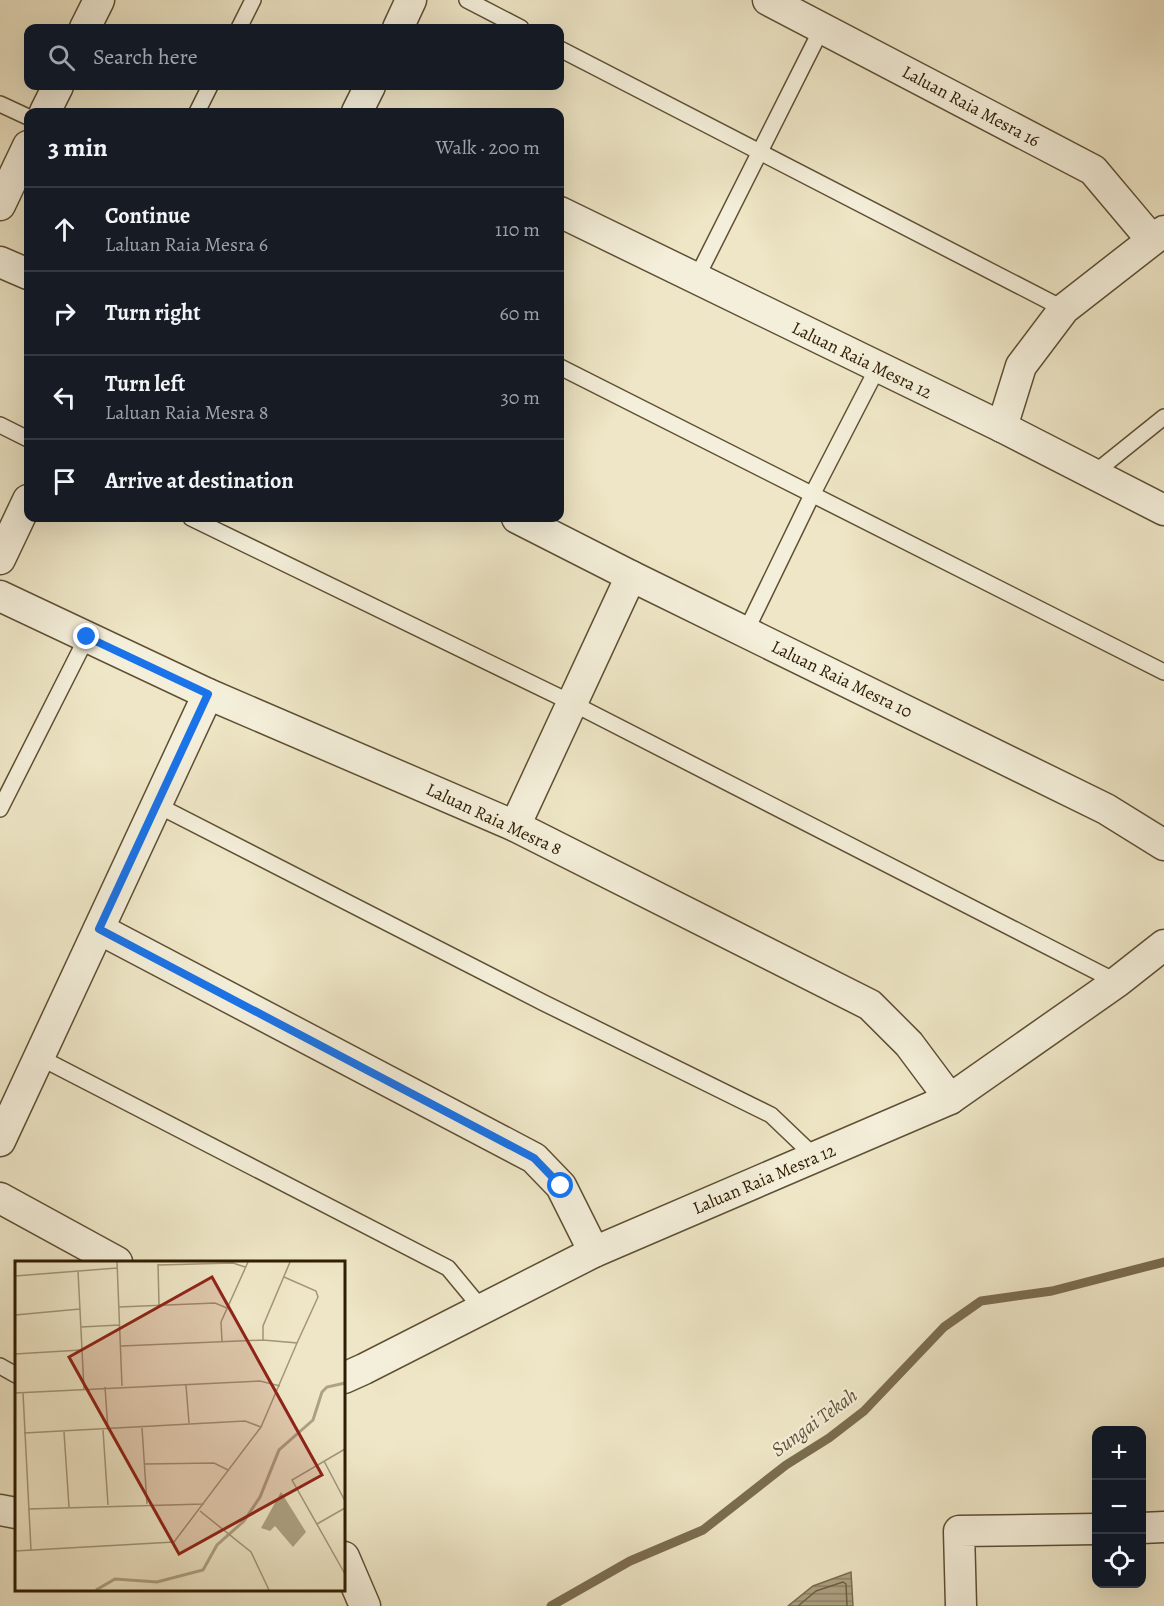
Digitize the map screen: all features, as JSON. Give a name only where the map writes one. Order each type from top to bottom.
[{"type":"street","points":[[87,24],[99,0]]},
{"type":"street","points":[[400,24],[411,0]]},
{"type":"street","name":"Laluan Raia Mesra 16","points":[[768,0],[1093,170],[1158,236]]},
{"type":"street","points":[[47,108],[56,90]]},
{"type":"street","points":[[359,108],[368,90]]},
{"type":"street","points":[[0,205],[24,154]]},
{"type":"street","name":"Laluan Raia Mesra 12","points":[[564,214],[1002,427],[1164,510]]},
{"type":"street","points":[[1002,427],[1021,366],[1064,309],[1158,236]]},
{"type":"street","points":[[0,262],[24,272]]},
{"type":"street","points":[[0,559],[24,508]]},
{"type":"street","name":"Laluan Raia Mesra 10","points":[[525,522],[1106,809],[1164,845]]},
{"type":"street","points":[[515,826],[631,576]]},
{"type":"street","name":"Laluan Raia Mesra 8","points":[[0,596],[208,694],[515,826],[870,1005],[909,1044],[950,1099]]},
{"type":"street","points":[[0,1141],[208,694]]},
{"type":"street","points":[[99,929],[534,1158],[561,1186],[594,1252]]},
{"type":"street","name":"Laluan Raia Mesra 12","points":[[345,1378],[594,1252],[950,1099],[1116,982],[1164,945]]},
{"type":"street","points":[[0,1198],[113,1261]]},
{"type":"street","points":[[0,1510],[15,1513]]},
{"type":"street","points":[[1146,1528],[1164,1527]]},
{"type":"street","points":[[961,1606],[959,1531],[1092,1529]]},
{"type":"street","points":[[345,1559],[362,1599]]},
{"type":"lane","points":[[241,24],[253,0]]},
{"type":"lane","points":[[466,0],[513,24]]},
{"type":"lane","points":[[696,279],[822,28]]},
{"type":"lane","points":[[564,51],[1064,309]]},
{"type":"lane","points":[[199,108],[208,90]]},
{"type":"lane","points":[[0,104],[24,115]]},
{"type":"lane","points":[[746,631],[812,495],[878,368]]},
{"type":"lane","points":[[564,369],[1164,672]]},
{"type":"lane","points":[[1093,474],[1164,417]]},
{"type":"lane","points":[[0,425],[24,437]]},
{"type":"lane","points":[[198,522],[572,703],[1116,982]]},
{"type":"lane","points":[[0,809],[87,637]]},
{"type":"lane","points":[[157,805],[544,1003],[771,1115],[815,1157]]},
{"type":"lane","points":[[39,1057],[448,1268],[482,1309]]},
{"type":"lane","points":[[0,1366],[15,1374]]},
{"type":"water","points":[[851,1572],[853,1606],[788,1606],[813,1586]]},
{"type":"waterway","name":"Sungai Tekah","points":[[551,1606],[630,1561],[703,1530],[786,1465],[829,1438],[864,1411],[944,1327],[981,1301],[1052,1291],[1164,1262]]},
{"type":"route","points":[[87,637],[208,694],[99,929],[534,1158],[561,1186]]}]
